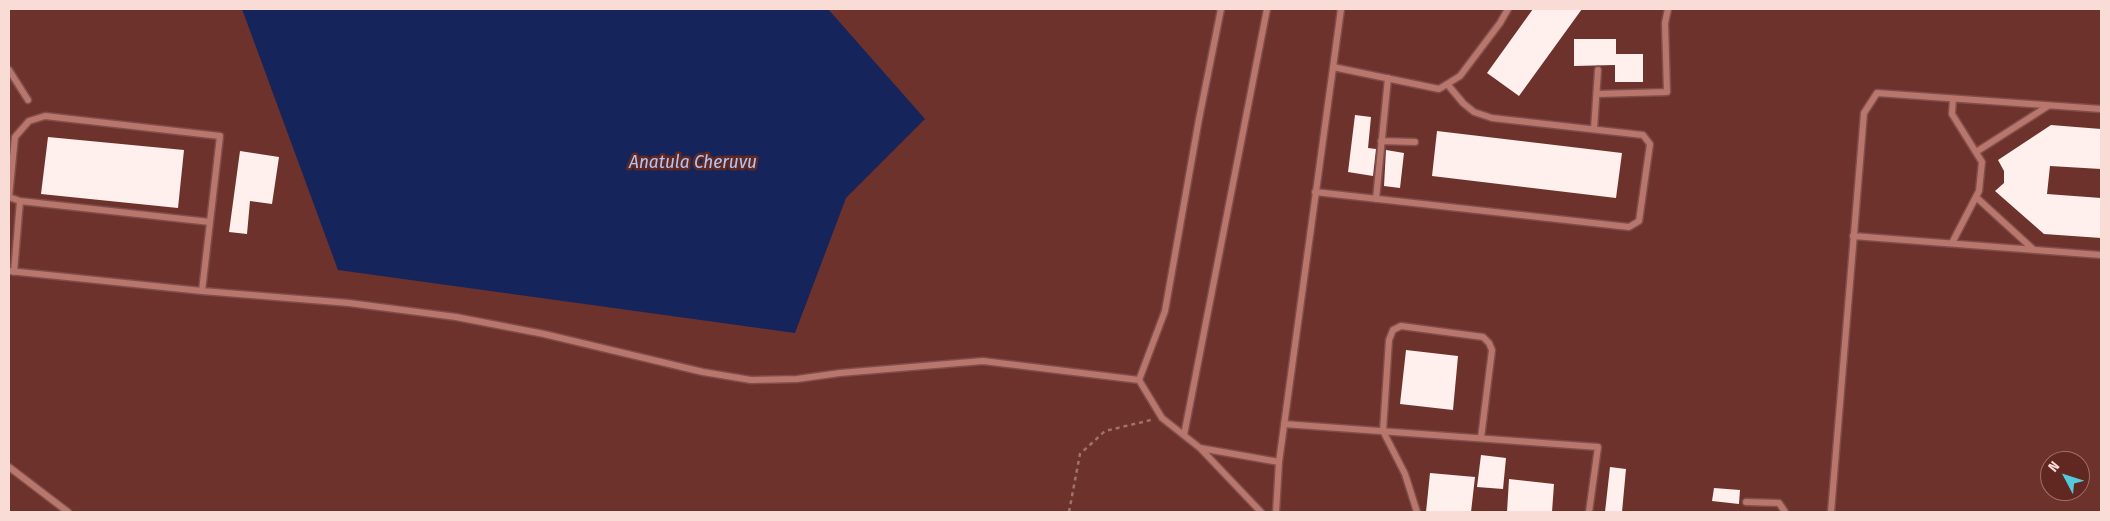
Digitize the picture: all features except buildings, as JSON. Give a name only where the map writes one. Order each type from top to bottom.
[{"type":"lane","points":[[1139,380],[1165,311],[1199,119],[1221,9]]},
{"type":"lane","points":[[1184,435],[1267,9]]},
{"type":"lane","points":[[1276,512],[1279,462],[1341,9]]},
{"type":"lane","points":[[1333,67],[1439,89],[1460,76],[1500,23],[1508,9]]},
{"type":"lane","points":[[1597,94],[1667,92],[1665,24],[1668,9]]},
{"type":"lane","points":[[9,70],[28,100]]},
{"type":"lane","points":[[1594,130],[1598,70]]},
{"type":"lane","points":[[1376,199],[1388,78]]},
{"type":"lane","points":[[1315,192],[1629,227],[1639,221],[1650,144],[1643,135],[1492,118],[1474,112],[1463,103],[1448,85]]},
{"type":"lane","points":[[1831,512],[1864,113],[1877,93],[2101,109]]},
{"type":"lane","points":[[1952,243],[1979,191],[1982,162],[1952,114],[1954,99]]},
{"type":"lane","points":[[1976,152],[2049,105]]},
{"type":"lane","points":[[202,292],[220,136],[45,116],[29,121],[15,137],[9,197],[20,201],[210,222]]},
{"type":"lane","points":[[1382,141],[1415,142]]},
{"type":"lane","points":[[1976,197],[2034,250]]},
{"type":"lane","points":[[20,201],[11,271],[202,292],[349,303],[456,317],[544,334],[703,372],[752,380],[797,379],[840,373],[983,361],[1139,380]]},
{"type":"lane","points":[[1853,236],[2101,255]]},
{"type":"lane","points":[[1416,512],[1405,474],[1383,431],[1389,340],[1393,330],[1401,326],[1483,337],[1489,343],[1492,350],[1481,438]]},
{"type":"lane","points":[[1139,380],[1162,418],[1200,448],[1261,512]]},
{"type":"lane","points":[[1284,424],[1598,447],[1589,512]]},
{"type":"lane","points":[[1200,448],[1279,462]]},
{"type":"lane","points":[[9,467],[68,512]]},
{"type":"lane","points":[[1746,502],[1779,503],[1785,512]]},
{"type":"path","points":[[1069,512],[1080,454],[1104,431],[1162,418]]},
{"type":"water","name":"Anatula Cheruvu","points":[[242,9],[828,9],[925,119],[846,198],[795,333],[338,270]]}]
